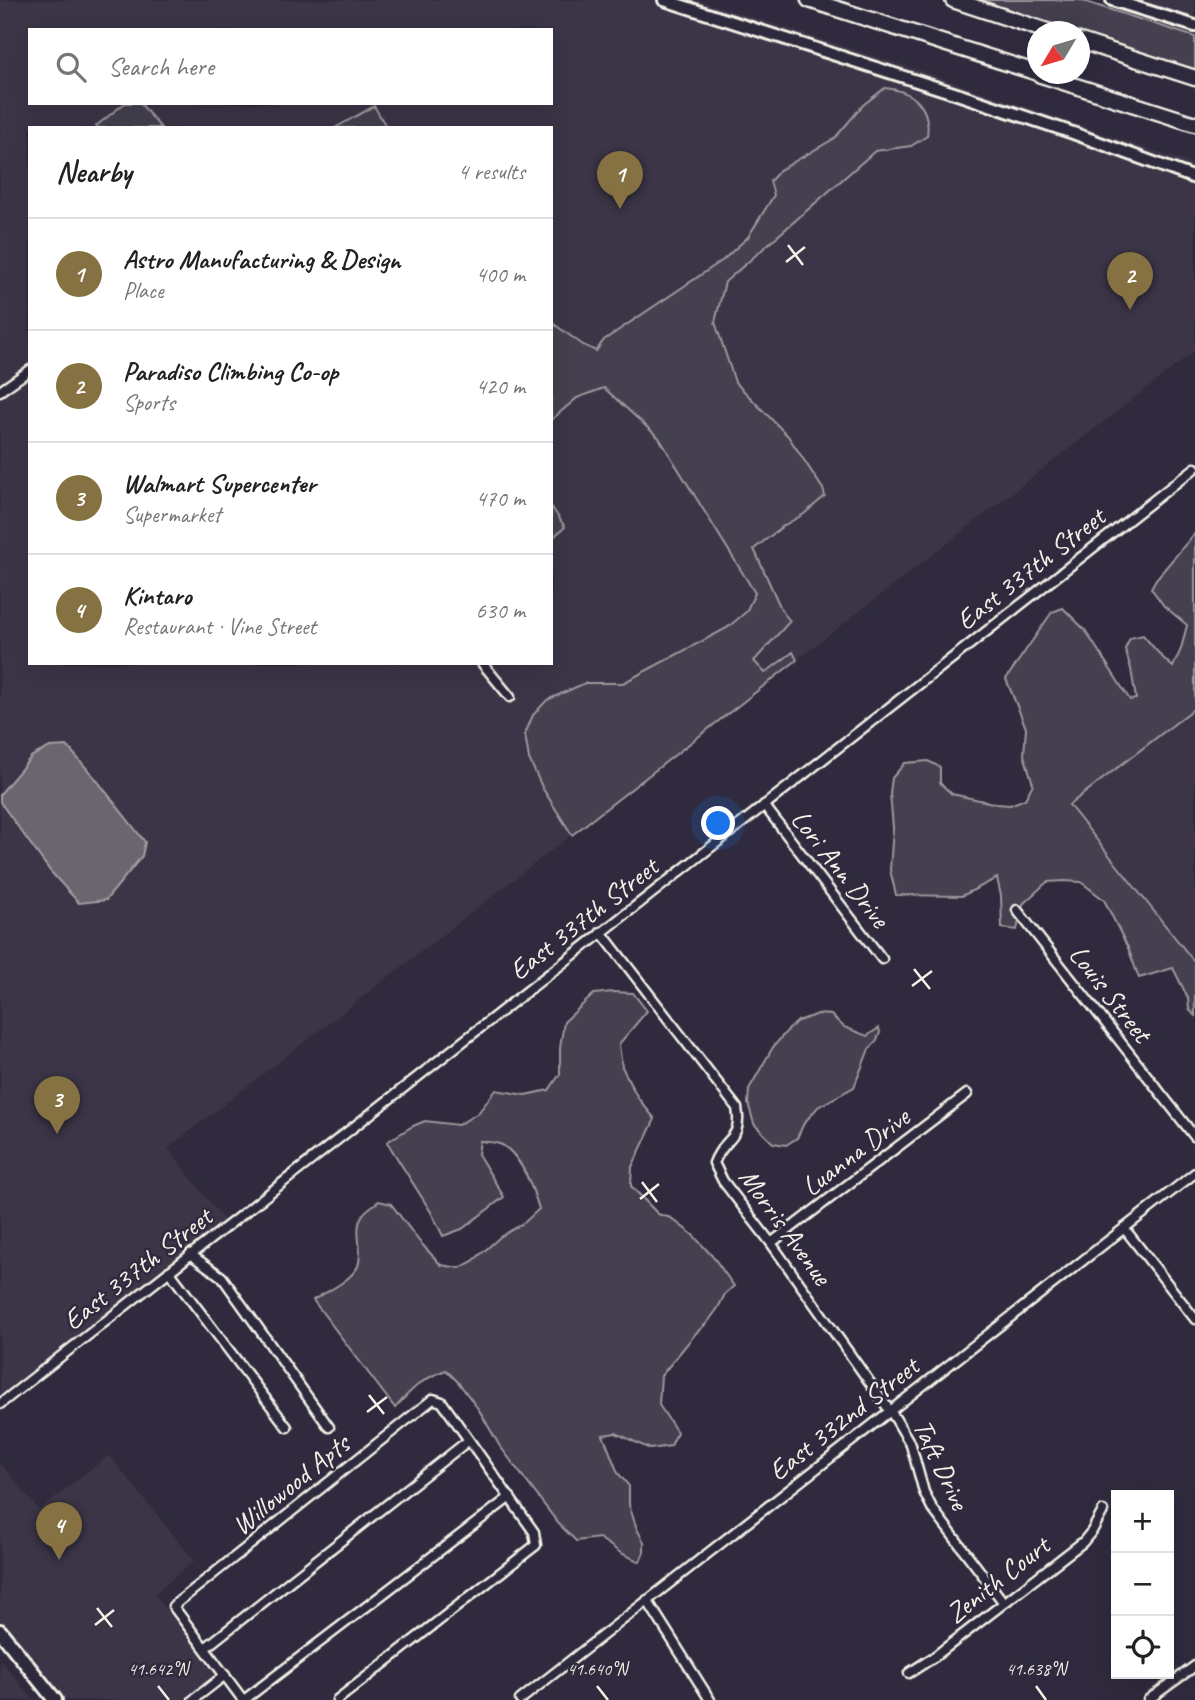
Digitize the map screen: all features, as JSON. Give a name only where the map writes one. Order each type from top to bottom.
[{"type":"highway","points":[[809,0],[1027,69]]},
{"type":"highway","points":[[953,0],[1027,24]]},
{"type":"highway","points":[[1090,44],[1195,78]]},
{"type":"highway","points":[[1072,84],[1195,124]]},
{"type":"main road","points":[[0,1631],[55,1700]]},
{"type":"street","points":[[663,0],[970,99],[1195,178]]},
{"type":"street","points":[[1112,0],[1195,26]]},
{"type":"street","points":[[0,390],[28,371]]},
{"type":"street","name":"East 337th Street","points":[[0,1404],[1195,468]]},
{"type":"street","points":[[484,665],[510,697]]},
{"type":"street","name":"Lori Ann Drive","points":[[764,805],[882,959]]},
{"type":"street","name":"Louis Street","points":[[1017,910],[1195,1137]]},
{"type":"street","name":"Morris Avenue","points":[[601,932],[737,1108],[740,1122],[735,1134],[719,1151],[714,1163],[723,1181],[771,1243],[890,1411]]},
{"type":"street","name":"Luanna Drive","points":[[771,1243],[967,1094]]},
{"type":"street","name":"East 332nd Street","points":[[522,1699],[1195,1173]]},
{"type":"street","points":[[1124,1228],[1195,1319]]},
{"type":"street","points":[[190,1254],[222,1277],[329,1427]]},
{"type":"street","points":[[169,1271],[287,1427]]},
{"type":"street","name":"Willowood Apts","points":[[337,1700],[536,1545],[534,1532],[510,1497],[468,1440],[442,1402],[433,1399],[173,1606],[244,1700],[510,1497]]},
{"type":"street","name":"Taft Drive","points":[[890,1411],[911,1445],[918,1474],[932,1508],[1004,1603]]},
{"type":"street","points":[[205,1648],[468,1440]]},
{"type":"street","name":"Zenith Court","points":[[909,1673],[934,1657],[1083,1542],[1103,1511]]},
{"type":"street","points":[[647,1600],[710,1700]]},
{"type":"street","points":[[1148,1700],[1195,1666]]},
{"type":"street","points":[[193,1700],[225,1675]]},
{"type":"shaded area","points":[[0,0],[698,0],[933,75],[1195,165],[1195,351],[168,1148],[226,1223],[0,1399]]},
{"type":"shaded area","points":[[970,0],[1080,0],[1195,37],[1195,72],[1090,38],[1090,21],[1036,21]]},
{"type":"shaded area","points":[[1134,0],[1195,0],[1195,19]]},
{"type":"shaded area","points":[[885,88],[904,93],[918,102],[923,109],[928,126],[927,136],[911,146],[875,151],[725,282],[715,322],[735,382],[788,436],[825,496],[754,549],[782,611],[790,621],[754,661],[765,673],[793,652],[797,660],[572,835],[543,789],[529,759],[525,734],[533,715],[547,700],[585,683],[623,683],[727,628],[746,612],[755,593],[659,438],[604,388],[577,398],[553,418],[553,323],[596,351],[604,340],[723,260],[748,237],[774,195],[770,181],[780,170],[835,138],[863,105]]},
{"type":"shaded area","points":[[122,105],[142,105],[159,126],[96,126]]},
{"type":"shaded area","points":[[374,106],[386,126],[339,126]]},
{"type":"shaded area","points":[[553,509],[565,527],[553,537]]},
{"type":"shaded area","points":[[1195,533],[1195,708],[1069,805],[1195,960],[1195,1016],[1189,1009],[1188,998],[1173,968],[1139,978],[1128,948],[1104,900],[1081,882],[1047,882],[1023,904],[1017,930],[1002,928],[1001,896],[997,878],[962,896],[896,895],[890,870],[893,828],[890,793],[892,778],[905,763],[928,761],[940,767],[940,783],[952,794],[1010,805],[1025,799],[1033,784],[1024,755],[1026,728],[1006,679],[1052,612],[1063,608],[1085,630],[1130,700],[1136,699],[1125,649],[1130,638],[1143,635],[1173,667],[1187,625],[1164,606],[1151,588]]},
{"type":"shaded area","points":[[1195,708],[1195,960],[1193,961],[1069,805]]},
{"type":"shaded area","points":[[67,746],[145,842],[142,856],[106,900],[79,903],[51,872],[0,802],[0,794],[32,756],[50,747]]},
{"type":"shaded area","points":[[633,993],[647,1011],[619,1044],[622,1067],[638,1098],[655,1119],[632,1167],[631,1186],[658,1214],[671,1218],[693,1235],[734,1286],[725,1294],[707,1323],[661,1376],[659,1405],[677,1432],[671,1446],[650,1449],[616,1433],[603,1435],[618,1473],[629,1486],[629,1505],[644,1542],[640,1562],[599,1538],[576,1541],[558,1523],[499,1445],[479,1410],[446,1370],[418,1385],[395,1408],[313,1300],[355,1271],[360,1260],[359,1222],[365,1212],[379,1201],[391,1204],[441,1265],[460,1268],[473,1261],[500,1237],[525,1222],[539,1209],[526,1174],[509,1150],[502,1145],[480,1141],[478,1154],[504,1197],[462,1229],[443,1236],[387,1142],[425,1121],[458,1125],[478,1113],[496,1090],[525,1095],[549,1090],[560,1074],[564,1022],[594,994]]},
{"type":"shaded area","points":[[818,1014],[831,1015],[844,1027],[867,1036],[879,1028],[880,1033],[869,1049],[854,1087],[818,1107],[804,1123],[797,1138],[786,1145],[773,1143],[754,1124],[748,1103],[749,1089],[773,1047],[786,1032],[798,1021]]},
{"type":"shaded area","points":[[109,1455],[194,1561],[154,1594],[218,1676],[187,1700],[58,1700],[0,1626],[0,1463],[39,1510]]},
{"type":"shaded area","points":[[0,1659],[33,1700],[0,1700]]},
{"type":"place","name":"Astro Manufacturing & Design","points":[[620,209]]},
{"type":"place","name":"Paradiso Climbing Co-op","points":[[1130,310]]},
{"type":"place","name":"Walmart Supercenter","points":[[57,1134]]},
{"type":"place","name":"Kintaro","points":[[59,1560]]}]
